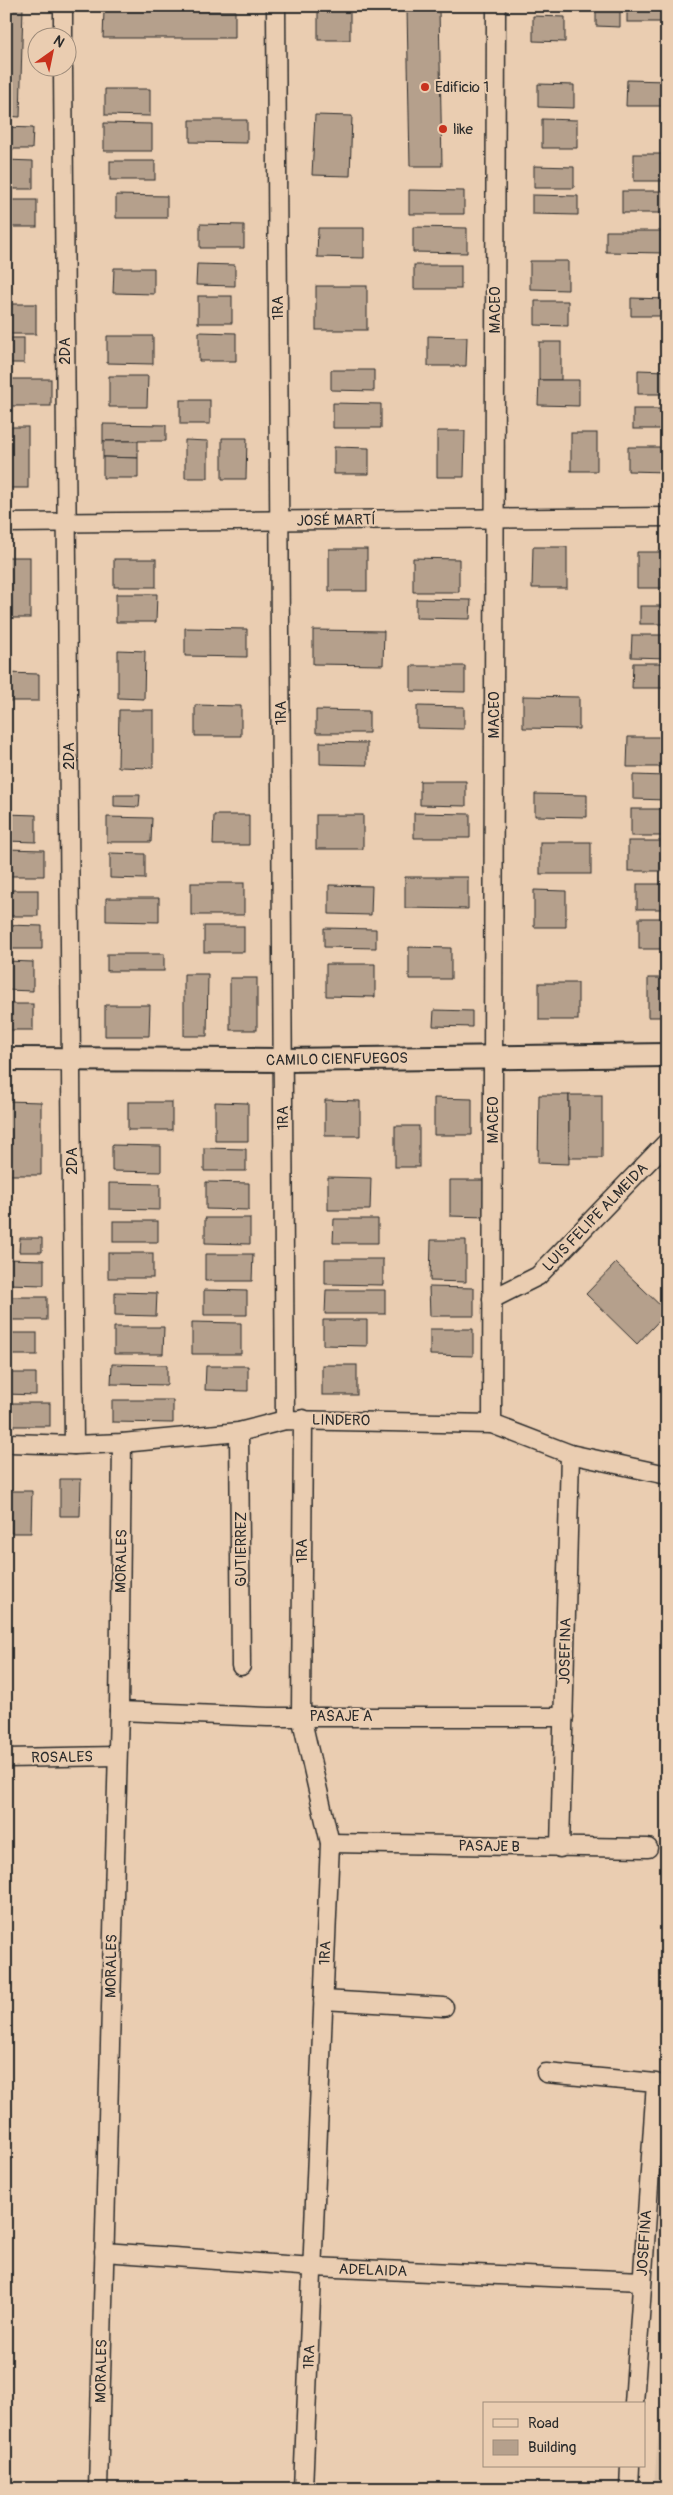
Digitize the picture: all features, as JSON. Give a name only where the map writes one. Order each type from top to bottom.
[{"type":"street","points":[[63,6],[63,28]]},
{"type":"street","name":"1RA","points":[[276,6],[283,1060],[301,1716],[330,1843],[303,2489]]},
{"type":"street","name":"MACEO","points":[[492,1424],[496,6]]},
{"type":"street","name":"2DA","points":[[63,78],[74,1445]]},
{"type":"street","name":"JOSÉ MARTÍ","points":[[6,523],[495,517],[667,517]]},
{"type":"street","name":"CAMILO CIENFUEGOS","points":[[6,1059],[283,1060],[667,1055]]},
{"type":"street","name":"LUIS FELIPE ALMEIDA","points":[[492,1299],[538,1276],[667,1142]]},
{"type":"street","name":"LINDERO","points":[[10,1442],[74,1445],[122,1443],[239,1432],[294,1420],[492,1424],[570,1454],[667,1475]]},
{"type":"street","name":"GUTIERREZ","points":[[239,1432],[241,1666]]},
{"type":"street","name":"MORALES","points":[[98,2489],[119,1711],[122,1443]]},
{"type":"street","name":"JOSEFINA","points":[[560,1848],[570,1454]]},
{"type":"street","name":"PASAJE A","points":[[119,1711],[268,1718],[301,1716],[564,1717]]},
{"type":"street","name":"ROSALES","points":[[6,1758],[117,1756]]},
{"type":"street","name":"PASAJE B","points":[[330,1843],[648,1848]]},
{"type":"street","points":[[323,2000],[444,2007]]},
{"type":"street","name":"JOSEFINA","points":[[546,2073],[656,2083],[634,2402]]},
{"type":"street","name":"ADELAIDA","points":[[104,2252],[313,2267],[642,2281]]},
{"type":"street","points":[[629,2489],[630,2468]]},
{"type":"shaded area","points":[[667,2321],[667,2489],[654,2489]]},
{"type":"building","points":[[6,6],[23,6],[20,117],[6,116]]},
{"type":"building","points":[[318,6],[350,6],[350,40],[318,40]]},
{"type":"building","points":[[596,6],[620,6],[620,27],[596,26]]},
{"type":"building","points":[[627,6],[667,6],[667,22],[627,22]]},
{"type":"building","name":"Edificio 1","points":[[407,9],[439,9],[442,166],[410,166]]},
{"type":"building","points":[[104,10],[235,11],[235,38],[103,38]]},
{"type":"building","points":[[533,16],[565,17],[565,42],[533,41]]},
{"type":"building","points":[[627,80],[667,81],[667,106],[626,106]]},
{"type":"building","points":[[538,84],[574,85],[574,108],[538,107]]},
{"type":"building","points":[[105,89],[150,89],[150,116],[105,115]]},
{"type":"building","points":[[315,115],[352,116],[350,176],[312,175]]},
{"type":"building","points":[[542,119],[577,120],[577,148],[542,148]]},
{"type":"building","points":[[190,120],[247,120],[247,143],[190,142]]},
{"type":"building","points":[[104,123],[152,124],[152,151],[104,151]]},
{"type":"building","points":[[6,127],[33,128],[32,149],[6,149]]},
{"type":"building","points":[[634,154],[667,154],[667,181],[634,181]]},
{"type":"building","points":[[6,160],[33,161],[33,189],[6,189]]},
{"type":"building","points":[[110,161],[155,161],[155,180],[110,180]]},
{"type":"building","points":[[534,166],[574,167],[574,188],[534,188]]},
{"type":"building","points":[[409,190],[464,191],[464,214],[409,214]]},
{"type":"building","points":[[622,191],[667,191],[667,213],[622,213]]},
{"type":"building","points":[[116,195],[167,196],[167,218],[116,218]]},
{"type":"building","points":[[532,195],[578,196],[578,215],[532,214]]},
{"type":"building","points":[[6,200],[37,200],[37,227],[6,227]]},
{"type":"building","points":[[200,224],[244,225],[244,248],[200,248]]},
{"type":"building","points":[[413,227],[467,228],[467,253],[413,252]]},
{"type":"building","points":[[318,228],[364,228],[364,258],[317,257]]},
{"type":"building","points":[[606,231],[665,231],[665,253],[606,252]]},
{"type":"building","points":[[530,261],[568,261],[568,290],[530,289]]},
{"type":"building","points":[[197,264],[235,265],[235,286],[196,285]]},
{"type":"building","points":[[414,265],[461,265],[461,289],[414,289]]},
{"type":"building","points":[[114,268],[154,268],[154,294],[113,293]]},
{"type":"building","points":[[316,286],[367,286],[367,330],[316,330]]},
{"type":"building","points":[[198,296],[232,296],[232,323],[198,323]]},
{"type":"building","points":[[631,298],[667,299],[667,316],[631,316]]},
{"type":"building","points":[[535,301],[568,301],[568,326],[535,325]]},
{"type":"building","points":[[6,304],[36,304],[36,334],[6,334]]},
{"type":"building","points":[[199,332],[236,333],[236,361],[199,361]]},
{"type":"building","points":[[107,336],[153,336],[153,364],[107,363]]},
{"type":"building","points":[[428,336],[467,337],[466,366],[428,366]]},
{"type":"building","points":[[6,338],[24,338],[24,363],[6,363]]},
{"type":"building","points":[[539,342],[561,342],[561,380],[539,380]]},
{"type":"building","points":[[331,370],[374,370],[374,391],[331,390]]},
{"type":"building","points":[[638,370],[667,371],[667,394],[638,394]]},
{"type":"building","points":[[109,376],[148,376],[147,407],[109,407]]},
{"type":"building","points":[[6,379],[51,379],[51,406],[6,406]]},
{"type":"building","points":[[539,380],[579,380],[579,406],[538,405]]},
{"type":"building","points":[[180,400],[210,400],[210,424],[180,424]]},
{"type":"building","points":[[333,403],[381,404],[381,428],[333,428]]},
{"type":"building","points":[[633,409],[667,409],[667,429],[633,429]]},
{"type":"building","points":[[103,424],[166,425],[166,441],[103,441]]},
{"type":"building","points":[[6,427],[28,427],[28,488],[6,488]]},
{"type":"building","points":[[437,431],[465,431],[464,477],[437,477]]},
{"type":"building","points":[[571,433],[597,433],[597,471],[571,471]]},
{"type":"building","points":[[222,438],[247,438],[246,479],[222,479]]},
{"type":"building","points":[[185,440],[208,441],[208,478],[185,478]]},
{"type":"building","points":[[103,441],[138,441],[138,458],[103,457]]},
{"type":"building","points":[[334,447],[369,448],[369,474],[334,474]]},
{"type":"building","points":[[628,447],[667,447],[667,472],[628,471]]},
{"type":"building","points":[[103,457],[138,458],[138,478],[103,478]]},
{"type":"building","points":[[533,547],[567,547],[567,588],[532,588]]},
{"type":"building","points":[[329,549],[367,549],[367,591],[329,591]]},
{"type":"building","points":[[637,552],[663,552],[662,588],[637,588]]},
{"type":"building","points":[[6,557],[30,557],[30,618],[6,618]]},
{"type":"building","points":[[413,558],[459,559],[459,592],[413,592]]},
{"type":"building","points":[[114,559],[156,559],[156,587],[114,587]]},
{"type":"building","points":[[116,594],[157,594],[156,622],[116,622]]},
{"type":"building","points":[[416,599],[471,600],[470,619],[416,618]]},
{"type":"building","points":[[640,606],[667,606],[667,624],[640,624]]},
{"type":"building","points":[[185,628],[247,629],[247,657],[185,656]]},
{"type":"building","points":[[313,630],[384,631],[383,665],[313,664]]},
{"type":"building","points":[[632,635],[667,635],[667,658],[631,657]]},
{"type":"building","points":[[118,650],[145,651],[144,699],[118,698]]},
{"type":"building","points":[[633,663],[667,663],[667,688],[632,688]]},
{"type":"building","points":[[411,666],[465,666],[465,692],[411,691]]},
{"type":"building","points":[[6,673],[39,674],[39,701],[6,701]]},
{"type":"building","points":[[523,696],[579,697],[579,729],[523,728]]},
{"type":"building","points":[[195,705],[241,706],[241,736],[195,736]]},
{"type":"building","points":[[417,706],[464,707],[464,729],[417,728]]},
{"type":"building","points":[[119,710],[153,710],[153,768],[118,767]]},
{"type":"building","points":[[316,710],[369,711],[369,733],[316,733]]},
{"type":"building","points":[[628,737],[667,737],[667,767],[627,767]]},
{"type":"building","points":[[320,742],[367,743],[367,765],[320,764]]},
{"type":"building","points":[[633,775],[667,776],[667,800],[633,799]]},
{"type":"building","points":[[420,781],[466,781],[466,806],[420,805]]},
{"type":"building","points":[[535,794],[587,795],[587,817],[535,816]]},
{"type":"building","points":[[114,795],[140,795],[139,807],[114,806]]},
{"type":"building","points":[[631,809],[667,809],[667,836],[631,836]]},
{"type":"building","points":[[414,813],[470,814],[470,838],[414,838]]},
{"type":"building","points":[[6,814],[36,815],[36,842],[6,841]]},
{"type":"building","points":[[214,815],[249,815],[249,845],[213,845]]},
{"type":"building","points":[[316,815],[363,815],[363,849],[316,849]]},
{"type":"building","points":[[107,817],[152,818],[151,842],[107,842]]},
{"type":"building","points":[[628,841],[667,841],[667,871],[628,871]]},
{"type":"building","points":[[540,842],[591,842],[591,874],[540,874]]},
{"type":"building","points":[[6,849],[44,850],[44,876],[6,876]]},
{"type":"building","points":[[110,853],[145,854],[145,879],[110,878]]},
{"type":"building","points":[[405,877],[468,877],[468,909],[405,908]]},
{"type":"building","points":[[191,883],[244,883],[244,915],[191,915]]},
{"type":"building","points":[[637,884],[667,884],[667,909],[637,909]]},
{"type":"building","points":[[329,885],[372,886],[371,915],[329,914]]},
{"type":"building","points":[[6,890],[38,890],[38,916],[6,916]]},
{"type":"building","points":[[534,890],[566,891],[566,927],[534,927]]},
{"type":"building","points":[[106,898],[159,898],[159,922],[106,921]]},
{"type":"building","points":[[639,918],[667,918],[667,949],[639,949]]},
{"type":"building","points":[[6,925],[42,926],[42,949],[6,949]]},
{"type":"building","points":[[204,926],[244,926],[244,952],[204,952]]},
{"type":"building","points":[[324,928],[376,929],[376,948],[324,947]]},
{"type":"building","points":[[409,947],[451,948],[451,979],[409,979]]},
{"type":"building","points":[[107,954],[164,954],[164,971],[107,971]]},
{"type":"building","points":[[6,961],[33,962],[33,991],[6,990]]},
{"type":"building","points":[[326,964],[375,964],[375,997],[326,996]]},
{"type":"building","points":[[184,974],[208,974],[207,1036],[184,1036]]},
{"type":"building","points":[[230,978],[257,978],[257,1030],[230,1030]]},
{"type":"building","points":[[648,978],[667,978],[667,1017],[648,1017]]},
{"type":"building","points":[[539,983],[578,983],[578,1020],[539,1020]]},
{"type":"building","points":[[6,1004],[33,1004],[33,1030],[6,1030]]},
{"type":"building","points":[[105,1005],[150,1005],[149,1036],[105,1036]]},
{"type":"building","points":[[434,1010],[472,1011],[472,1027],[433,1026]]},
{"type":"building","points":[[539,1095],[569,1095],[569,1164],[538,1163]]},
{"type":"building","points":[[569,1095],[602,1095],[602,1158],[569,1158]]},
{"type":"building","points":[[434,1098],[472,1099],[472,1135],[434,1135]]},
{"type":"building","points":[[325,1100],[360,1101],[360,1136],[325,1136]]},
{"type":"building","points":[[6,1101],[41,1102],[41,1175],[6,1175]]},
{"type":"building","points":[[128,1102],[172,1102],[172,1130],[128,1130]]},
{"type":"building","points":[[215,1102],[248,1103],[248,1141],[215,1141]]},
{"type":"building","points":[[395,1126],[419,1126],[419,1167],[395,1167]]},
{"type":"building","points":[[112,1145],[161,1146],[161,1172],[112,1171]]},
{"type":"building","points":[[204,1148],[246,1149],[246,1171],[204,1171]]},
{"type":"building","points":[[328,1177],[371,1178],[370,1210],[328,1210]]},
{"type":"building","points":[[450,1180],[486,1180],[486,1217],[450,1216]]},
{"type":"building","points":[[206,1182],[249,1183],[249,1210],[206,1209]]},
{"type":"building","points":[[109,1183],[160,1184],[160,1210],[109,1209]]},
{"type":"building","points":[[205,1218],[250,1218],[250,1244],[205,1243]]},
{"type":"building","points":[[334,1219],[378,1219],[378,1243],[333,1243]]},
{"type":"building","points":[[113,1221],[158,1221],[158,1242],[113,1242]]},
{"type":"building","points":[[20,1238],[42,1238],[42,1252],[19,1252]]},
{"type":"building","points":[[431,1240],[466,1240],[466,1282],[430,1281]]},
{"type":"building","points":[[108,1253],[153,1253],[153,1278],[108,1278]]},
{"type":"building","points":[[205,1254],[253,1254],[252,1281],[205,1281]]},
{"type":"building","points":[[6,1259],[44,1260],[44,1285],[6,1284]]},
{"type":"building","points":[[325,1259],[383,1259],[383,1285],[325,1284]]},
{"type":"building","points":[[616,1263],[667,1312],[637,1344],[586,1294]]},
{"type":"building","points":[[429,1287],[474,1288],[474,1316],[430,1316]]},
{"type":"building","points":[[204,1290],[247,1291],[247,1315],[204,1315]]},
{"type":"building","points":[[326,1290],[385,1290],[385,1314],[325,1314]]},
{"type":"building","points":[[115,1292],[157,1293],[156,1316],[115,1315]]},
{"type":"building","points":[[8,1297],[47,1297],[47,1320],[8,1320]]},
{"type":"building","points":[[323,1320],[367,1320],[367,1346],[323,1345]]},
{"type":"building","points":[[192,1322],[241,1323],[241,1354],[192,1354]]},
{"type":"building","points":[[114,1327],[164,1327],[163,1354],[114,1354]]},
{"type":"building","points":[[430,1329],[473,1329],[473,1356],[430,1355]]},
{"type":"building","points":[[6,1333],[37,1333],[37,1355],[6,1355]]},
{"type":"building","points":[[112,1364],[167,1365],[167,1385],[111,1384]]},
{"type":"building","points":[[322,1365],[357,1365],[357,1395],[322,1395]]},
{"type":"building","points":[[206,1366],[248,1366],[248,1391],[205,1390]]},
{"type":"building","points":[[6,1373],[36,1373],[36,1395],[6,1394]]},
{"type":"building","points":[[112,1400],[173,1400],[173,1423],[112,1422]]},
{"type":"building","points":[[6,1403],[50,1403],[50,1426],[6,1426]]},
{"type":"building","points":[[60,1479],[81,1479],[80,1516],[60,1516]]},
{"type":"building","points":[[11,1491],[32,1491],[31,1533],[11,1533]]},
{"type":"place","name":"Edificio 1","points":[[425,87]]},
{"type":"place","name":"like","points":[[443,129]]}]
